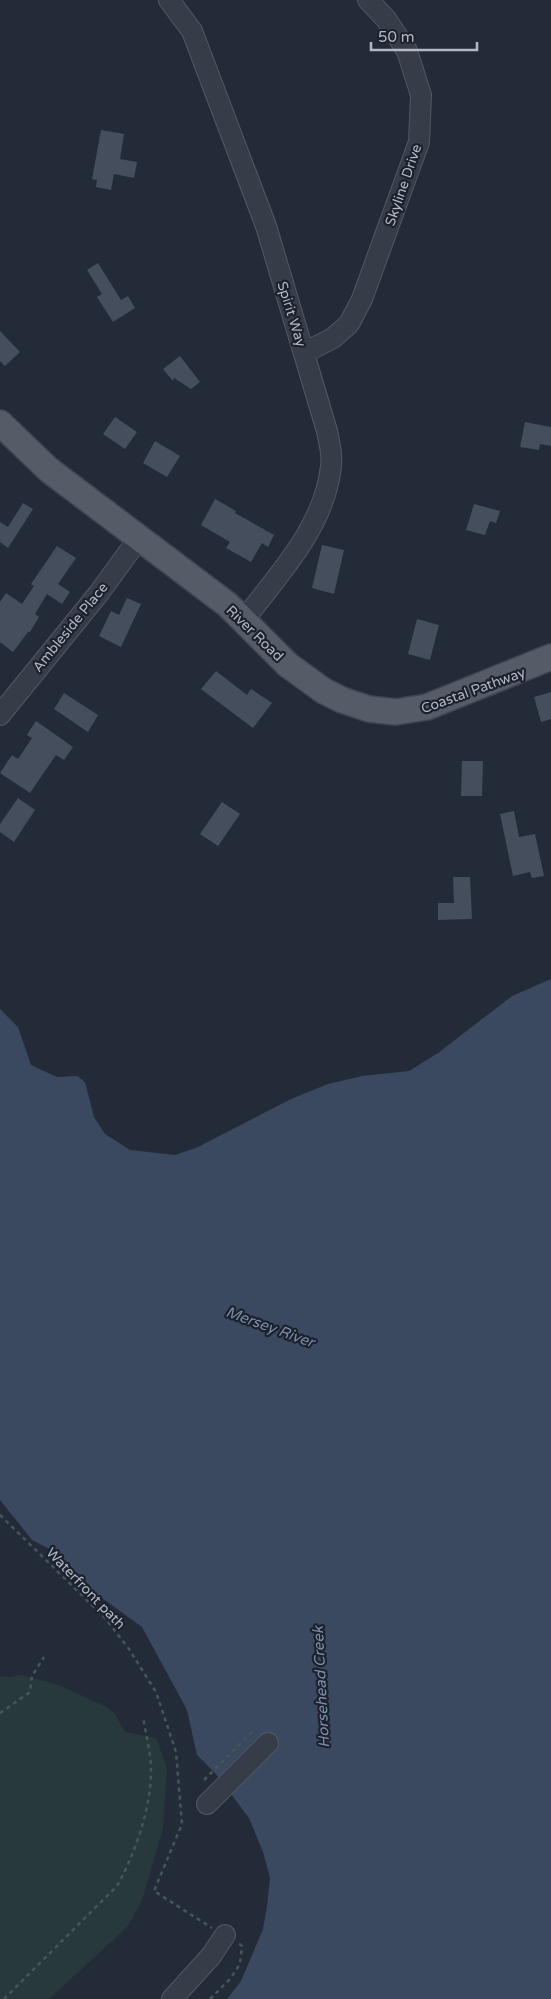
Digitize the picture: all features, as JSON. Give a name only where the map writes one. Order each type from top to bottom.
[{"type":"main road","name":"River Road","points":[[0,423],[49,470],[228,605],[288,665],[324,691],[369,709],[396,712],[427,707],[551,657]]},
{"type":"street","name":"Spirit Way","points":[[170,0],[192,31],[266,226],[327,432],[332,464],[327,493],[314,524],[243,621]]},
{"type":"street","name":"Skyline Drive","points":[[304,353],[333,338],[349,324],[362,299],[419,142],[421,95],[407,51],[386,19],[368,0]]},
{"type":"street","name":"Ambleside Place","points":[[0,715],[99,593],[140,538]]},
{"type":"street","points":[[207,1804],[262,1736]]},
{"type":"street","points":[[172,1999],[211,1956],[225,1935]]},
{"type":"path","name":"Waterfront path","points":[[0,1515],[105,1618],[129,1649],[156,1692],[176,1752],[182,1824],[154,1891],[242,1946],[240,1964],[230,1979],[210,1999]]},
{"type":"path","points":[[0,1713],[30,1692],[32,1676],[44,1657]]},
{"type":"path","points":[[4,1999],[117,1886],[129,1864],[150,1789],[151,1769],[143,1717]]},
{"type":"path","points":[[204,1780],[262,1736]]},
{"type":"shaded area","points":[[21,1675],[59,1685],[106,1707],[114,1713],[125,1732],[156,1738],[167,1768],[163,1828],[142,1900],[128,1926],[49,1999],[0,1999],[0,1676]]},
{"type":"water","points":[[551,979],[551,1999],[227,1999],[241,1981],[263,1929],[267,1906],[270,1878],[263,1852],[249,1818],[216,1774],[197,1755],[187,1710],[142,1627],[91,1590],[59,1554],[32,1540],[0,1500],[0,1009],[18,1027],[31,1065],[57,1077],[77,1076],[85,1082],[94,1117],[105,1134],[130,1150],[175,1155],[198,1147],[291,1099],[328,1084],[362,1076],[409,1071],[438,1053],[512,996]]},
{"type":"building","points":[[101,130],[124,134],[120,159],[137,162],[134,178],[114,174],[111,190],[96,187],[97,180],[92,179]]},
{"type":"building","points":[[98,263],[121,300],[128,296],[135,308],[113,322],[97,297],[102,294],[87,270]]},
{"type":"building","points":[[0,331],[20,352],[5,366],[0,361]]},
{"type":"building","points":[[180,356],[200,382],[191,389],[174,378],[173,381],[163,369]]},
{"type":"building","points":[[115,417],[137,432],[125,449],[103,434]]},
{"type":"building","points":[[525,422],[551,427],[551,446],[540,444],[539,450],[520,447]]},
{"type":"building","points":[[155,441],[180,456],[167,477],[143,463]]},
{"type":"building","points":[[215,499],[236,511],[235,513],[274,535],[268,547],[262,543],[251,562],[226,548],[230,542],[201,525]]},
{"type":"building","points":[[23,503],[33,509],[8,548],[0,542],[0,522],[8,527]]},
{"type":"building","points":[[474,504],[500,511],[496,523],[490,521],[485,535],[466,530]]},
{"type":"building","points":[[322,545],[344,550],[334,594],[312,588]]},
{"type":"building","points":[[57,546],[76,558],[58,584],[70,592],[62,604],[47,594],[35,614],[39,617],[30,632],[28,632],[13,652],[0,642],[0,602],[6,593],[22,604],[34,586],[31,584]]},
{"type":"building","points":[[127,598],[141,604],[121,647],[99,636],[111,611],[119,615]]},
{"type":"building","points":[[417,619],[439,625],[430,660],[408,654]]},
{"type":"building","points":[[216,671],[247,695],[251,689],[272,703],[253,728],[201,689]]},
{"type":"building","points":[[551,692],[551,719],[541,722],[534,697]]},
{"type":"building","points":[[64,693],[98,715],[88,732],[54,709]]},
{"type":"building","points":[[36,721],[73,747],[64,760],[56,755],[30,793],[0,773],[12,755],[18,759],[32,738],[27,735]]},
{"type":"building","points":[[462,761],[483,761],[482,796],[461,796]]},
{"type":"building","points":[[18,798],[35,810],[14,842],[0,832],[0,824]]},
{"type":"building","points":[[222,802],[240,814],[218,846],[200,834]]},
{"type":"building","points":[[514,811],[519,837],[535,834],[544,876],[532,878],[530,872],[513,876],[500,814]]},
{"type":"building","points":[[453,877],[470,877],[472,919],[438,920],[438,903],[454,903]]},
{"type":"water label","name":"Mersey River","points":[[270,1327]]},
{"type":"water label","name":"Horsehead Creek","points":[[321,1687]]}]
